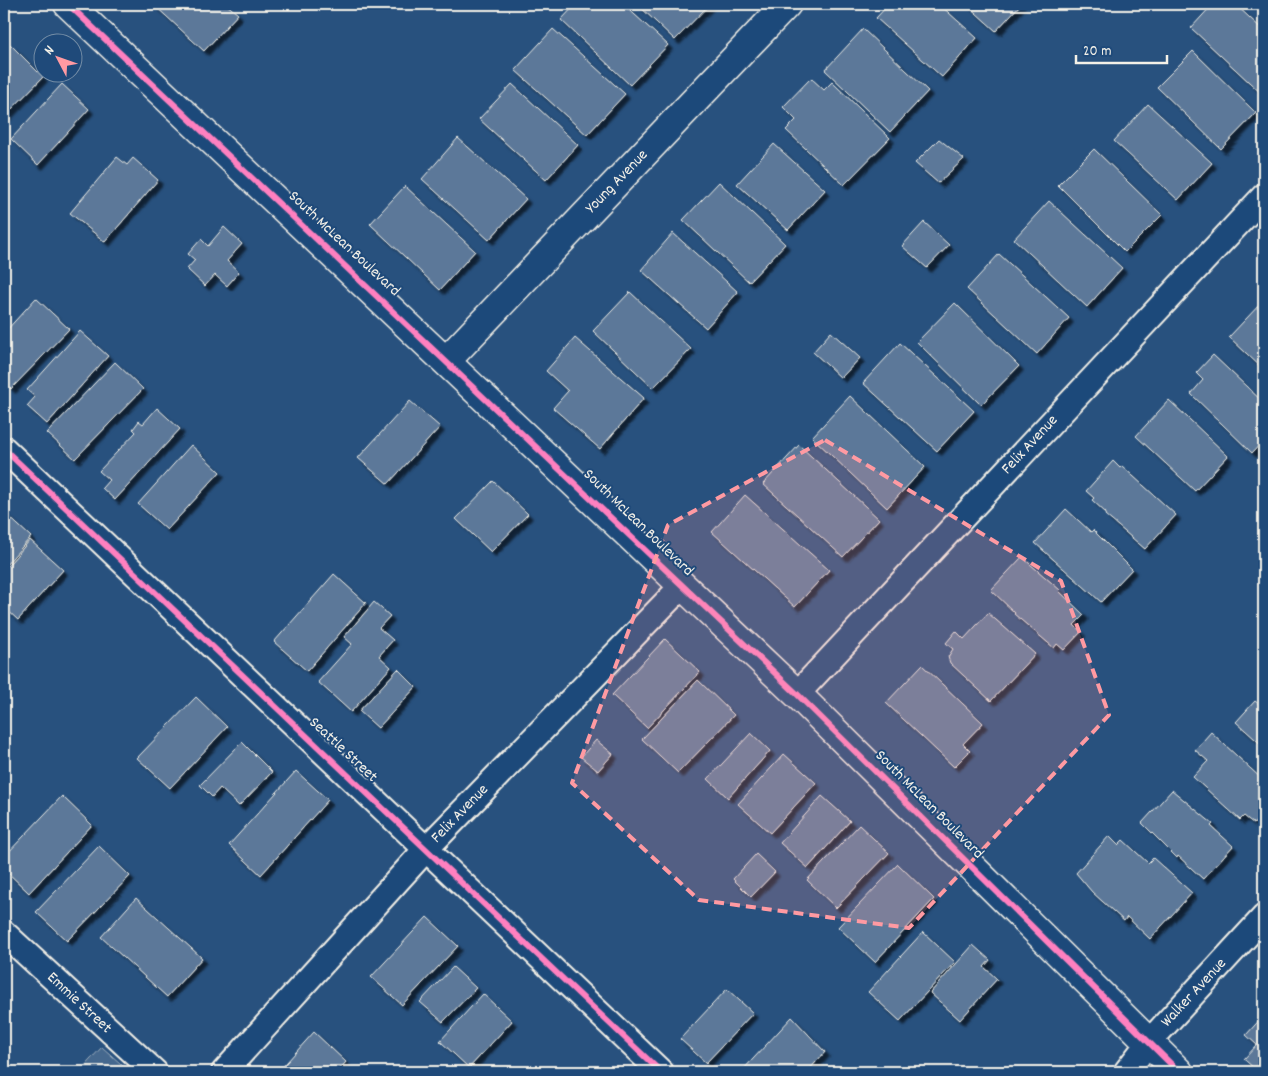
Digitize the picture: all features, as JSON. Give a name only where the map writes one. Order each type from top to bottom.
[{"type":"main road","name":"South McLean Boulevard","points":[[68,4],[683,584],[797,694],[1179,1072]]},
{"type":"main road","name":"Young Avenue","points":[[447,360],[787,4]]},
{"type":"street","name":"Felix Avenue","points":[[797,694],[1264,196]]},
{"type":"street","name":"Seattle Street","points":[[4,450],[427,848],[661,1072]]},
{"type":"street","name":"Felix Avenue","points":[[224,1072],[427,848],[683,584]]},
{"type":"street","name":"Walker Avenue","points":[[1126,1072],[1148,1042],[1264,917]]},
{"type":"street","name":"Emmie Street","points":[[4,933],[155,1072]]},
{"type":"highlighted area","points":[[825,440],[1061,581],[1109,715],[909,928],[699,900],[572,783],[668,525]]},
{"type":"shaded area","points":[[102,1047],[130,1072],[79,1072]]},
{"type":"building","points":[[153,4],[226,4],[238,14],[204,51]]},
{"type":"building","points":[[576,4],[623,4],[668,45],[630,85],[561,20]]},
{"type":"building","points":[[637,4],[710,4],[675,40]]},
{"type":"building","points":[[889,4],[939,4],[977,38],[942,77],[876,18]]},
{"type":"building","points":[[966,4],[1021,4],[996,31]]},
{"type":"building","points":[[1213,4],[1235,4],[1264,31],[1264,96],[1191,28]]},
{"type":"building","points":[[553,29],[625,94],[587,135],[515,70]]},
{"type":"building","points":[[863,29],[928,91],[890,132],[825,70]]},
{"type":"building","points":[[11,45],[32,66],[32,82],[38,82],[4,117],[4,52]]},
{"type":"building","points":[[1193,51],[1256,113],[1221,149],[1157,87]]},
{"type":"building","points":[[811,78],[824,90],[832,82],[890,138],[844,185],[786,130],[796,120],[783,107]]},
{"type":"building","points":[[62,84],[89,109],[38,165],[11,139]]},
{"type":"building","points":[[512,84],[578,145],[546,180],[479,119]]},
{"type":"building","points":[[1148,104],[1212,163],[1178,200],[1114,141]]},
{"type":"building","points":[[458,138],[526,199],[489,240],[422,179]]},
{"type":"building","points":[[939,139],[964,159],[938,183],[915,163]]},
{"type":"building","points":[[774,144],[825,190],[788,230],[737,184]]},
{"type":"building","points":[[1094,149],[1162,215],[1125,252],[1058,185]]},
{"type":"building","points":[[117,157],[127,165],[133,158],[158,180],[105,242],[70,213]]},
{"type":"building","points":[[719,182],[785,244],[749,282],[683,220]]},
{"type":"building","points":[[405,186],[475,251],[440,290],[370,224]]},
{"type":"building","points":[[1049,201],[1122,268],[1087,307],[1014,239]]},
{"type":"building","points":[[924,222],[949,245],[927,268],[902,246]]},
{"type":"building","points":[[224,227],[242,244],[227,261],[239,272],[227,286],[215,275],[205,286],[187,269],[195,260],[188,254],[201,239],[208,246]]},
{"type":"building","points":[[673,233],[738,292],[706,328],[641,270]]},
{"type":"building","points":[[999,254],[1069,318],[1037,354],[967,289]]},
{"type":"building","points":[[630,292],[691,349],[653,388],[593,331]]},
{"type":"building","points":[[36,298],[69,329],[11,389],[4,382],[4,333]]},
{"type":"building","points":[[1262,302],[1264,304],[1264,370],[1229,337]]},
{"type":"building","points":[[955,303],[1019,366],[981,405],[917,342]]},
{"type":"building","points":[[80,331],[108,356],[47,424],[27,406],[35,397],[27,390]]},
{"type":"building","points":[[831,332],[860,358],[841,378],[813,352]]},
{"type":"building","points":[[575,338],[644,398],[600,449],[553,408],[568,391],[546,371]]},
{"type":"building","points":[[900,343],[974,411],[937,451],[863,383]]},
{"type":"building","points":[[1213,355],[1264,403],[1264,440],[1252,453],[1191,394],[1203,380],[1196,373]]},
{"type":"building","points":[[115,362],[143,389],[75,459],[47,433]]},
{"type":"building","points":[[850,396],[925,467],[887,508],[812,437]]},
{"type":"building","points":[[1169,400],[1228,456],[1195,491],[1136,436]]},
{"type":"building","points":[[410,401],[440,427],[388,484],[358,458]]},
{"type":"building","points":[[157,408],[180,429],[115,500],[102,488],[109,480],[99,471],[136,432],[133,429],[139,421],[143,424]]},
{"type":"building","points":[[191,445],[220,472],[167,530],[138,504]]},
{"type":"building","points":[[799,445],[879,519],[843,557],[763,484]]},
{"type":"building","points":[[1113,461],[1120,468],[1122,466],[1176,515],[1145,549],[1105,515],[1106,513],[1092,500],[1094,498],[1086,491]]},
{"type":"building","points":[[493,481],[528,514],[491,552],[456,519]]},
{"type":"building","points":[[745,495],[829,570],[795,607],[712,532]]},
{"type":"building","points":[[1066,509],[1091,532],[1093,530],[1132,569],[1101,602],[1035,543]]},
{"type":"building","points":[[4,512],[31,537],[4,567]]},
{"type":"building","points":[[30,540],[63,570],[18,620],[4,607],[4,570]]},
{"type":"building","points":[[1022,557],[1060,590],[1084,615],[1074,625],[1081,632],[1064,650],[1057,644],[1054,648],[1014,614],[991,590]]},
{"type":"building","points":[[334,574],[366,603],[307,671],[274,642]]},
{"type":"building","points":[[374,602],[390,616],[379,628],[393,640],[379,656],[391,667],[351,712],[318,682],[352,644],[344,637]]},
{"type":"building","points":[[988,613],[1035,654],[991,701],[950,663],[948,657],[953,649],[946,643],[956,631],[964,639]]},
{"type":"building","points":[[665,639],[700,672],[647,728],[612,695]]},
{"type":"building","points":[[922,665],[983,723],[963,744],[970,751],[954,767],[886,703]]},
{"type":"building","points":[[398,669],[416,687],[378,728],[359,711]]},
{"type":"building","points":[[698,680],[734,715],[678,773],[642,739]]},
{"type":"building","points":[[196,697],[227,727],[170,788],[137,758]]},
{"type":"building","points":[[1255,701],[1264,708],[1264,747],[1236,722]]},
{"type":"building","points":[[1211,732],[1264,781],[1264,812],[1254,824],[1244,816],[1240,820],[1193,777],[1208,761],[1195,750]]},
{"type":"building","points":[[751,733],[770,751],[728,798],[708,779]]},
{"type":"building","points":[[596,740],[613,754],[598,771],[581,757]]},
{"type":"building","points":[[242,742],[272,772],[239,806],[220,788],[212,797],[200,785]]},
{"type":"building","points":[[784,754],[816,783],[770,833],[738,804]]},
{"type":"building","points":[[296,771],[328,800],[261,875],[229,845]]},
{"type":"building","points":[[1172,790],[1213,824],[1211,826],[1233,846],[1203,879],[1178,856],[1177,858],[1142,823]]},
{"type":"building","points":[[62,796],[92,825],[29,893],[4,869],[4,857]]},
{"type":"building","points":[[822,796],[850,821],[808,868],[780,843]]},
{"type":"building","points":[[859,825],[889,853],[836,908],[807,880]]},
{"type":"building","points":[[1109,836],[1118,845],[1123,840],[1148,863],[1153,858],[1192,893],[1150,939],[1127,917],[1124,921],[1092,892],[1076,873]]},
{"type":"building","points":[[99,846],[130,876],[67,941],[36,912]]},
{"type":"building","points":[[756,854],[775,872],[751,897],[733,879]]},
{"type":"building","points":[[898,864],[934,899],[875,962],[838,927]]},
{"type":"building","points":[[136,898],[202,958],[167,997],[101,937]]},
{"type":"building","points":[[427,917],[458,946],[402,1005],[371,977]]},
{"type":"building","points":[[923,932],[955,962],[900,1021],[868,992]]},
{"type":"building","points":[[973,945],[990,960],[984,967],[997,979],[960,1020],[930,993]]},
{"type":"building","points":[[453,967],[476,988],[443,1022],[420,1002]]},
{"type":"building","points":[[727,989],[753,1013],[706,1063],[680,1039]]},
{"type":"building","points":[[483,994],[512,1021],[469,1068],[440,1041]]},
{"type":"building","points":[[1264,1015],[1264,1072],[1258,1072],[1244,1059],[1257,1045],[1246,1035]]},
{"type":"building","points":[[792,1017],[825,1052],[807,1072],[741,1072]]},
{"type":"building","points":[[314,1032],[346,1062],[337,1072],[278,1072]]},
{"type":"cycle path","points":[[68,4],[797,694],[1179,1072]]},
{"type":"cycle path","points":[[4,449],[661,1072]]}]
